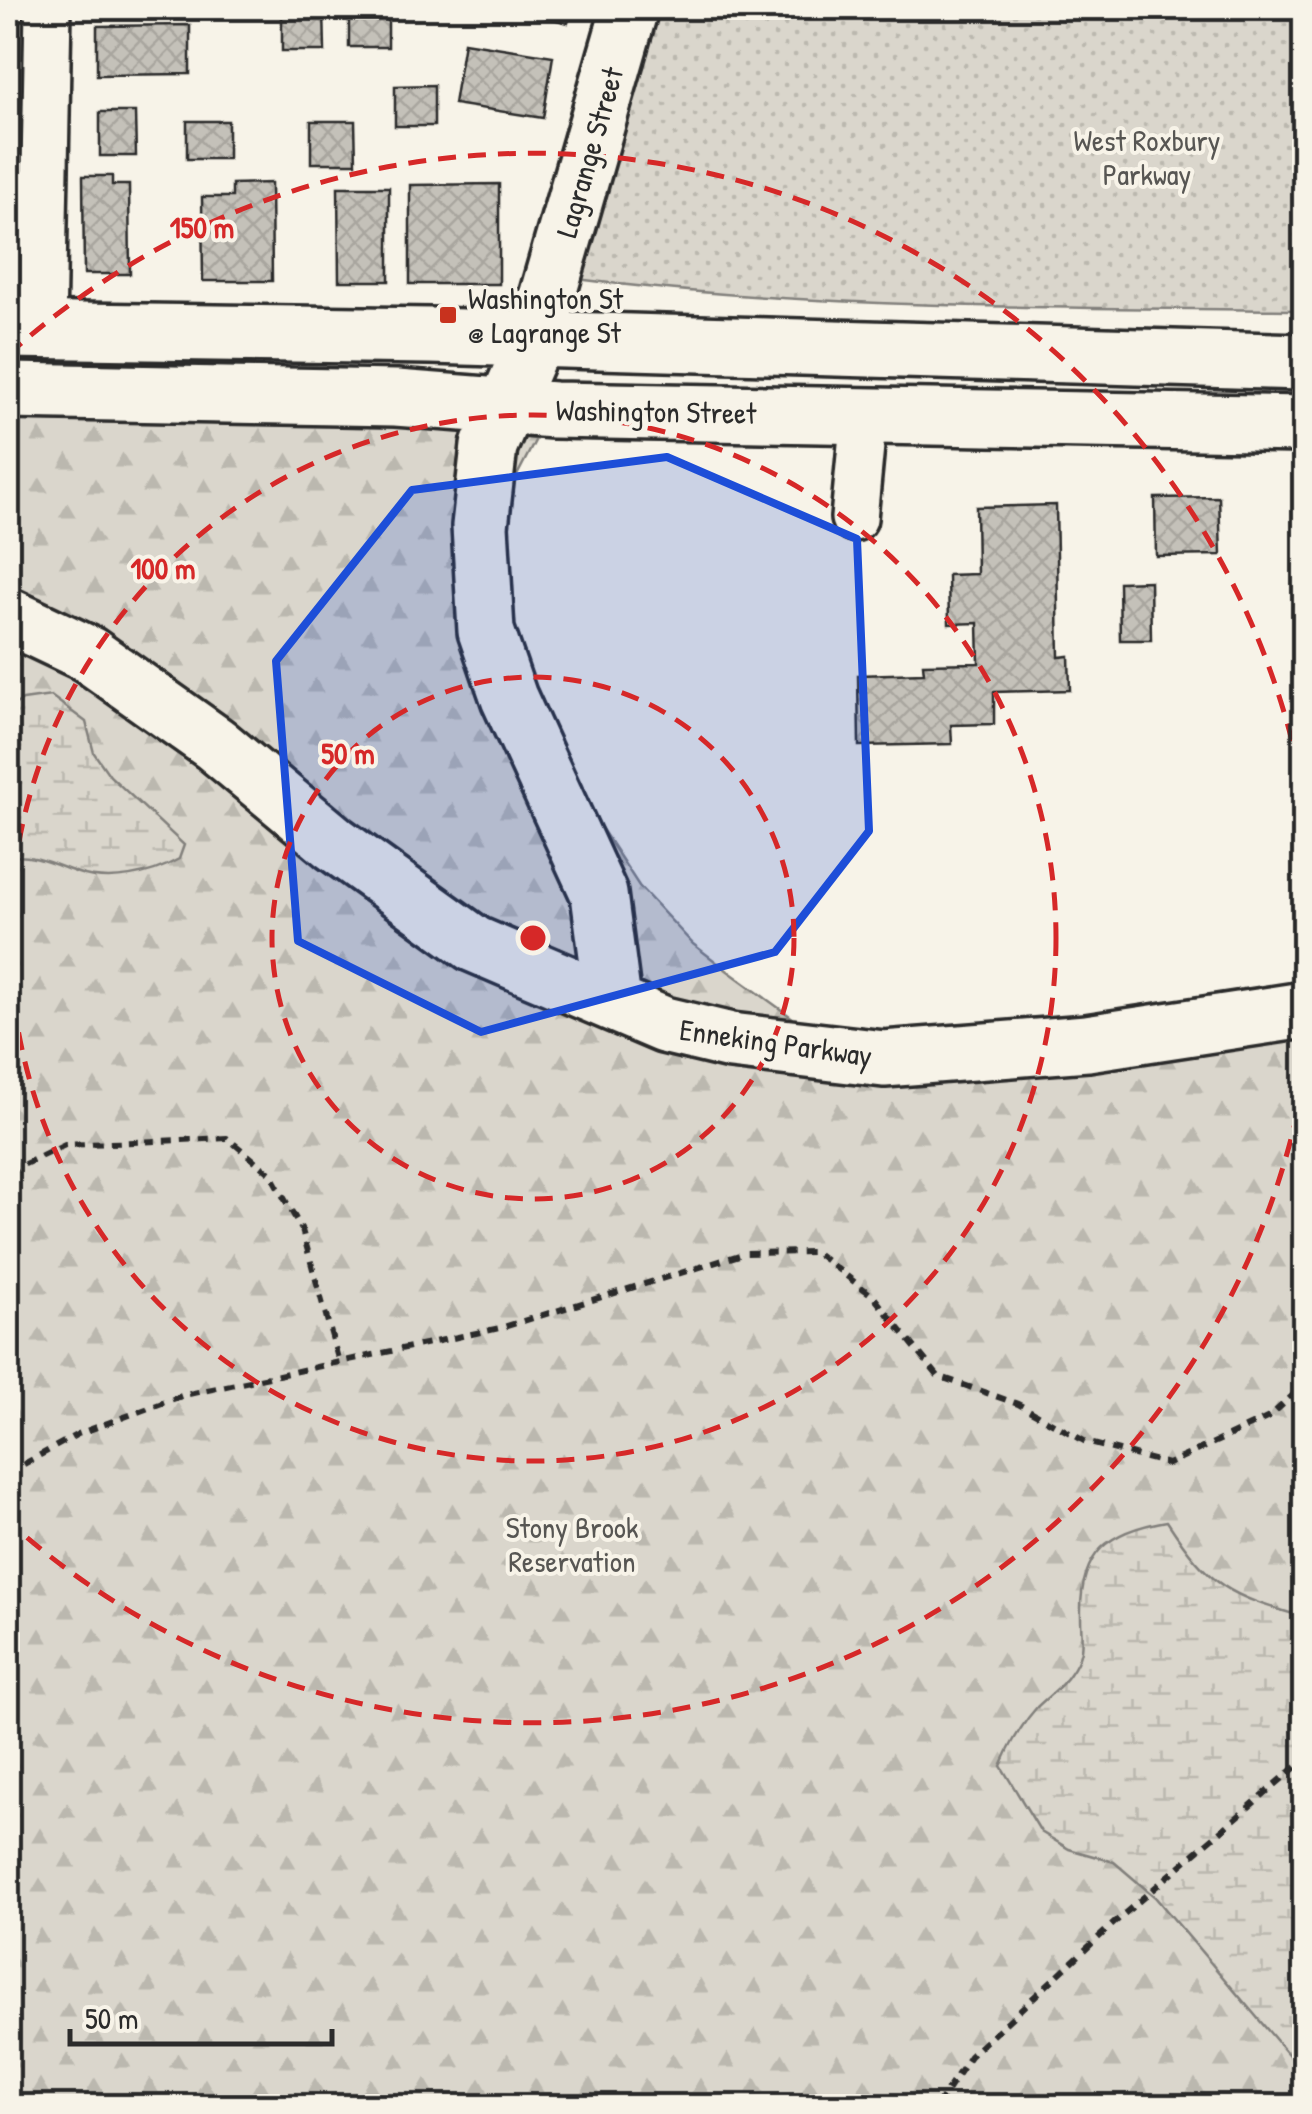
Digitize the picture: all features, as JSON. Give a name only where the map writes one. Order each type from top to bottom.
[{"type":"main road","name":"Lagrange Street","points":[[612,1002],[599,894],[508,698],[486,631],[480,526],[489,446],[534,340],[630,8]]},
{"type":"main road","points":[[24,330],[1304,362]]},
{"type":"main road","name":"Washington Street","points":[[8,392],[396,398],[503,408],[1304,424]]},
{"type":"main road","name":"Enneking Parkway","points":[[8,616],[88,654],[215,744],[334,844],[474,944],[664,1025],[731,1041],[884,1059],[1087,1043],[1304,1010]]},
{"type":"street","points":[[24,330],[48,8]]},
{"type":"street","points":[[854,518],[864,414]]},
{"type":"path","points":[[8,1172],[65,1145],[227,1138],[270,1173],[302,1230],[338,1362]]},
{"type":"path","points":[[8,1473],[78,1434],[184,1394],[500,1328],[746,1253],[815,1252],[873,1296],[938,1376],[1018,1404],[1086,1442],[1168,1464],[1269,1417],[1304,1385]]},
{"type":"path","points":[[937,2106],[970,2056],[1124,1914],[1304,1760]]},
{"type":"highlighted area","points":[[667,457],[857,539],[869,831],[775,952],[481,1032],[298,941],[276,661],[412,490]]},
{"type":"green space","name":"West Roxbury Parkway","points":[[657,8],[1304,8],[1304,310],[849,302],[577,279]]},
{"type":"green space","name":"Stony Brook Reservation","points":[[284,417],[536,439],[509,491],[503,573],[507,610],[522,655],[592,814],[639,886],[693,944],[819,1037],[1304,1014],[1304,2106],[8,2106],[8,419]]},
{"type":"green space","points":[[51,696],[86,722],[94,753],[110,776],[184,845],[179,859],[143,873],[103,878],[35,858],[8,857],[8,708],[23,700]]},
{"type":"green space","points":[[1167,1521],[1196,1561],[1224,1586],[1304,1617],[1304,2073],[1155,1897],[1114,1862],[1069,1849],[1041,1832],[1001,1766],[1026,1721],[1075,1666],[1082,1646],[1085,1576],[1092,1561],[1101,1548],[1128,1531]]},
{"type":"building","points":[[98,8],[168,8],[168,14],[98,14]]},
{"type":"building","points":[[200,8],[238,8],[238,14],[200,14]]},
{"type":"building","points":[[282,8],[324,8],[325,51],[282,51]]},
{"type":"building","points":[[349,8],[388,8],[388,47],[349,47]]},
{"type":"building","points":[[510,8],[572,8],[568,23]]},
{"type":"building","points":[[190,25],[190,74],[97,75],[97,26]]},
{"type":"building","points":[[464,42],[553,56],[543,118],[454,104]]},
{"type":"building","points":[[434,85],[434,126],[395,126],[395,86]]},
{"type":"building","points":[[100,112],[135,112],[136,156],[100,156]]},
{"type":"building","points":[[187,121],[228,121],[228,159],[187,159]]},
{"type":"building","points":[[311,121],[355,121],[356,163],[311,163]]},
{"type":"building","points":[[83,176],[112,176],[112,185],[129,185],[130,274],[84,274]]},
{"type":"building","points":[[271,183],[272,281],[203,281],[202,197],[232,197],[232,184]]},
{"type":"building","points":[[499,184],[499,284],[410,284],[410,185]]},
{"type":"building","points":[[338,187],[389,187],[389,281],[339,281]]},
{"type":"building","points":[[1219,497],[1221,555],[1156,556],[1155,498]]},
{"type":"building","points":[[1056,505],[1059,657],[1069,656],[1070,690],[994,692],[994,724],[951,725],[952,744],[859,746],[858,675],[924,673],[923,664],[979,663],[978,623],[949,624],[948,575],[977,574],[976,507]]},
{"type":"building","points":[[1150,581],[1151,640],[1120,640],[1119,582]]},
{"type":"place","name":"Washington St @ Lagrange St","points":[[448,315]]}]
